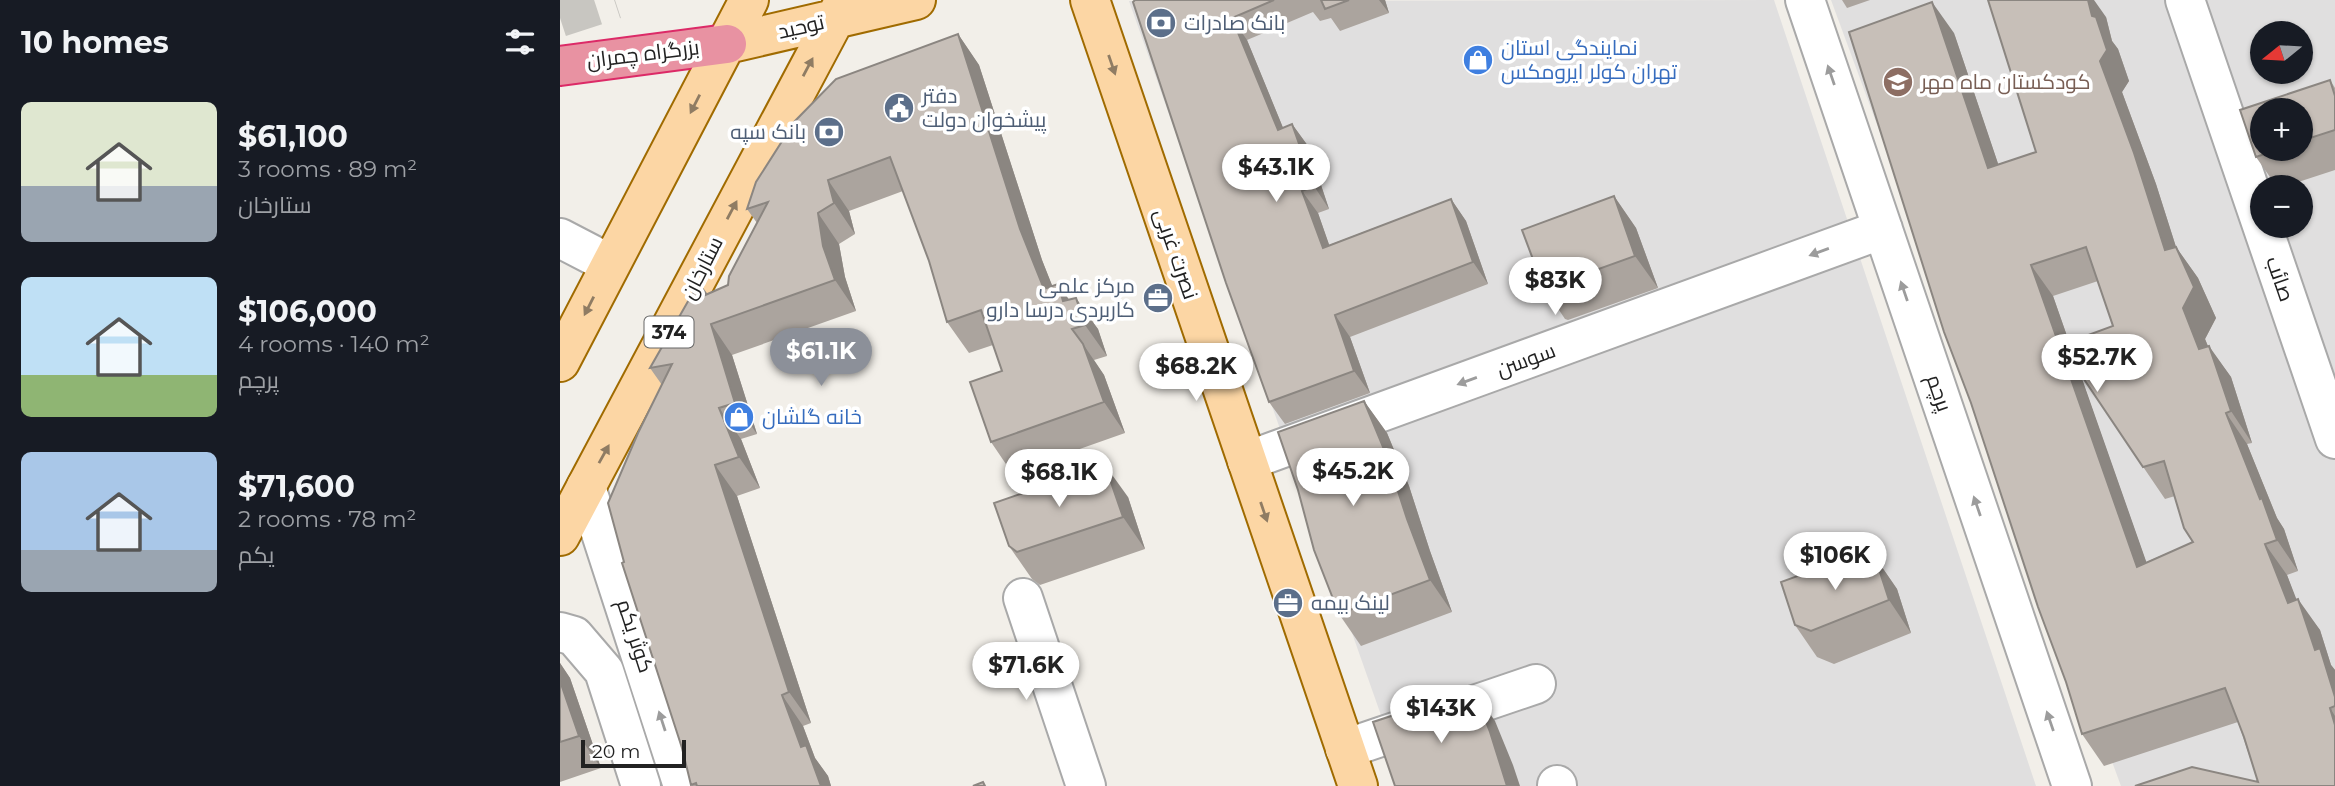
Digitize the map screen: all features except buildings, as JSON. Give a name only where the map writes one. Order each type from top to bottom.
[{"type":"highway","name":"بزرگراه چمران","points":[[560,65],[727,44]]},
{"type":"main road","points":[[560,362],[750,0]]},
{"type":"main road","name":"توحید","points":[[727,44],[839,10],[916,0]]},
{"type":"main road","name":"نصرت غربی","points":[[1090,0],[1358,786]]},
{"type":"main road","name":"ستارخان","points":[[560,536],[839,10]]},
{"type":"street","name":"پرچم","points":[[1805,0],[2072,786]]},
{"type":"street","name":"صائب","points":[[2185,0],[2335,439]]},
{"type":"street","name":"سوسن","points":[[1247,461],[1883,229]]},
{"type":"street","points":[[560,238],[611,264]]},
{"type":"street","name":"کوثر یکم","points":[[586,487],[682,786]]},
{"type":"street","points":[[1023,598],[1086,786]]},
{"type":"street","points":[[560,632],[574,636],[604,671],[641,786]]},
{"type":"street","points":[[1345,749],[1536,684]]},
{"type":"shaded area","points":[[1774,0],[2036,786],[1406,786],[1129,1]]},
{"type":"shaded area","points":[[1831,0],[2335,0],[2335,786],[2121,786]]},
{"type":"tunnel","points":[[560,18],[615,0]]},
{"type":"place","name":"بانک صادرات","points":[[1161,23]]},
{"type":"place","name":"نمایندگی استان تهران کولر ایرومکس","points":[[1478,60]]},
{"type":"place","name":"کودکستان ماه مهر","points":[[1898,82]]},
{"type":"place","name":"دفتر پیشخوان دولت","points":[[899,108]]},
{"type":"place","name":"بانک سپه","points":[[829,132]]},
{"type":"place","name":"مرکز علمی کاربردی درسا دارو","points":[[1158,298]]},
{"type":"place","name":"خانه گلشان","points":[[739,417]]},
{"type":"place","name":"لینک بیمه","points":[[1288,603]]}]
